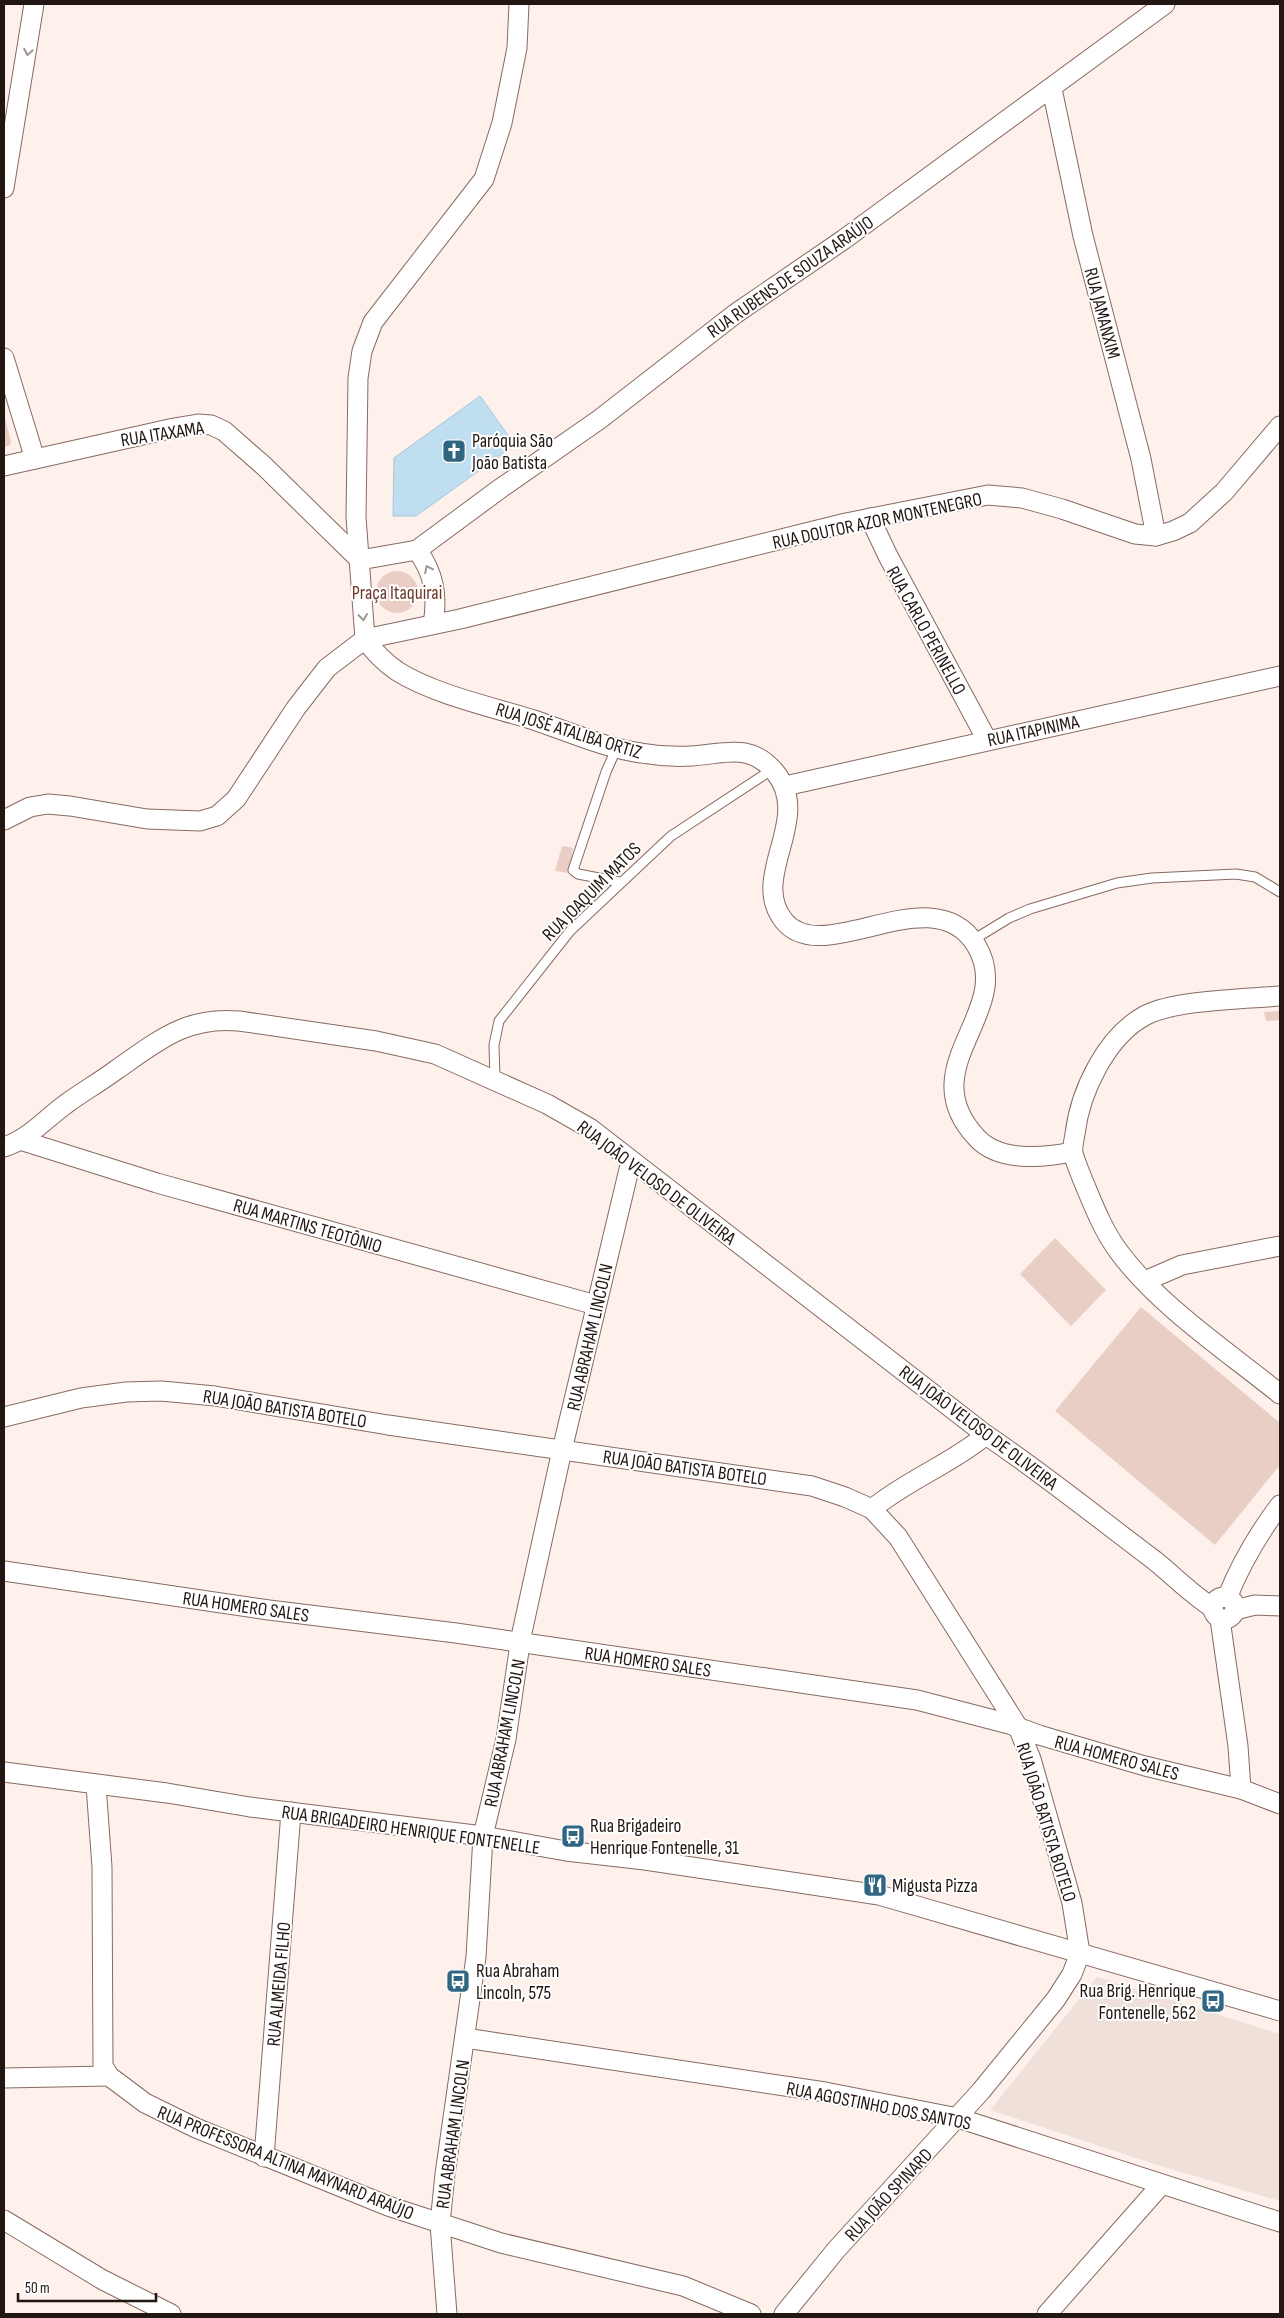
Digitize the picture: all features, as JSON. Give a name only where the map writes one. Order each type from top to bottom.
[{"type":"street","points":[[4,188],[34,4]]},
{"type":"street","points":[[365,639],[356,517],[358,378],[365,339],[373,322],[484,179],[502,124],[517,48],[519,4]]},
{"type":"street","name":"RUA RUBENS DE SOUZA ARAÚJO","points":[[417,550],[501,488],[600,419],[736,314],[843,240],[1052,89],[1165,4]]},
{"type":"street","name":"RUA JAMANXIM","points":[[1052,89],[1083,236],[1141,459],[1156,536]]},
{"type":"street","points":[[4,358],[35,459]]},
{"type":"street","name":"RUA ITAXAMA","points":[[4,466],[174,428],[198,424],[217,426],[264,466],[360,560]]},
{"type":"street","name":"RUA DOUTOR AZOR MONTENEGRO","points":[[433,624],[870,518],[988,495],[1022,498],[1062,509],[1135,534],[1156,536],[1173,531],[1197,517],[1224,492],[1280,426]]},
{"type":"street","name":"RUA CARLO PERINELLO","points":[[870,518],[888,556],[987,740]]},
{"type":"street","points":[[4,820],[30,807],[48,804],[147,819],[200,821],[217,816],[236,798],[296,708],[327,668],[365,639],[433,624],[436,602],[433,578],[427,564],[417,550],[360,560]]},
{"type":"street","name":"RUA JOSÉ ATALIBA ORTIZ","points":[[365,639],[375,654],[397,671],[434,688],[640,753],[672,757],[740,751],[758,756],[773,770],[785,786]]},
{"type":"street","name":"RUA ITAPINIMA","points":[[785,786],[1280,676]]},
{"type":"street","points":[[785,786],[788,800],[786,829],[773,876],[774,900],[784,921],[800,934],[820,936],[898,920],[935,918],[958,926],[973,940],[984,957],[986,982],[983,1002],[962,1049],[953,1081],[955,1103],[964,1125],[984,1146],[1017,1156],[1052,1156],[1072,1152]]},
{"type":"street","points":[[1280,996],[1182,1006],[1146,1015],[1134,1024],[1108,1050],[1086,1090],[1077,1116],[1072,1152],[1097,1216],[1119,1252],[1174,1309],[1280,1394]]},
{"type":"street","name":"RUA JOÃO VELOSO DE OLIVEIRA","points":[[12,1143],[37,1129],[65,1104],[154,1043],[183,1028],[218,1019],[376,1041],[435,1054],[495,1079],[547,1104],[591,1129],[986,1435],[1026,1462],[1160,1565],[1194,1596],[1224,1608]]},
{"type":"street","name":"RUA MARTINS TEOTÔNIO","points":[[12,1143],[596,1305]]},
{"type":"street","name":"RUA ABRAHAM LINCOLN","points":[[447,2314],[440,2224],[445,2174],[476,1957],[483,1836],[506,1739],[521,1643],[562,1450],[632,1161]]},
{"type":"street","points":[[1145,1281],[1182,1265],[1280,1246]]},
{"type":"street","name":"RUA JOÃO BATISTA BOTELO","points":[[4,1417],[81,1398],[126,1392],[161,1391],[215,1396],[388,1425],[812,1486],[845,1497],[872,1509],[898,1537],[1018,1728],[1031,1759],[1072,1903],[1080,1953]]},
{"type":"street","points":[[872,1509],[886,1498],[986,1435]]},
{"type":"street","points":[[1241,1790],[1224,1608],[1237,1574],[1253,1542],[1280,1505]]},
{"type":"street","name":"RUA HOMERO SALES","points":[[4,1571],[917,1700],[1145,1766],[1241,1790],[1280,1804]]},
{"type":"street","points":[[1224,1608],[1255,1605],[1280,1606]]},
{"type":"street","name":"RUA BRIGADEIRO HENRIQUE FONTENELLE","points":[[4,1772],[291,1812],[483,1836],[566,1851],[645,1860],[879,1895],[1280,2011]]},
{"type":"street","points":[[96,1785],[102,1867],[102,2066],[109,2076]]},
{"type":"street","name":"RUA ALMEIDA FILHO","points":[[264,2156],[291,1812]]},
{"type":"street","name":"RUA JOÃO SPINARD","points":[[784,2314],[836,2250],[958,2118],[1056,1999],[1072,1974],[1080,1953]]},
{"type":"street","name":"RUA AGOSTINHO DOS SANTOS","points":[[465,2038],[825,2092],[958,2118],[1280,2222]]},
{"type":"street","points":[[4,2078],[109,2076]]},
{"type":"street","name":"RUA PROFESSORA ALTINA MAYNARD ARAÚJO","points":[[109,2076],[145,2103],[196,2128],[388,2206],[501,2243],[683,2286],[751,2314]]},
{"type":"street","points":[[1047,2314],[1161,2185]]},
{"type":"street","points":[[4,2220],[103,2280],[171,2314]]},
{"type":"lane","points":[[618,747],[606,772],[573,867],[574,872],[620,882]]},
{"type":"lane","name":"RUA JOAQUIM MATOS","points":[[495,1079],[494,1045],[499,1021],[570,931],[670,836],[773,770]]},
{"type":"lane","points":[[973,940],[1009,918],[1030,909],[1117,883],[1152,878],[1236,874],[1254,877],[1280,892]]},
{"type":"shaded area","points":[[1097,1977],[1280,2034],[1280,2201],[1154,2164],[990,2110]]},
{"type":"green space","points":[[4,414],[11,442],[10,445],[4,447]]},
{"type":"green space","name":"Praça Itaquirai","points":[[397,571],[412,577],[418,592],[412,607],[397,613],[382,607],[376,592],[382,577]]},
{"type":"green space","points":[[562,846],[573,848],[569,873],[555,871]]},
{"type":"green space","points":[[1280,1011],[1280,1020],[1266,1021],[1264,1012]]},
{"type":"green space","points":[[1055,1238],[1106,1290],[1071,1326],[1020,1274]]},
{"type":"green space","points":[[1141,1307],[1280,1423],[1280,1465],[1215,1545],[1055,1411]]},
{"type":"building","name":"Paróquia São João Batista","points":[[480,396],[515,445],[416,516],[393,516],[394,458]]},
{"type":"place","name":"Paróquia São João Batista","points":[[454,451]]},
{"type":"place","name":"Rua Brigadeiro Henrique Fontenelle, 31","points":[[573,1836]]},
{"type":"place","name":"Migusta Pizza","points":[[875,1885]]},
{"type":"place","name":"Rua Abraham Lincoln, 575","points":[[458,1981]]},
{"type":"place","name":"Rua Brig. Henrique Fontenelle, 562","points":[[1213,2001]]}]
